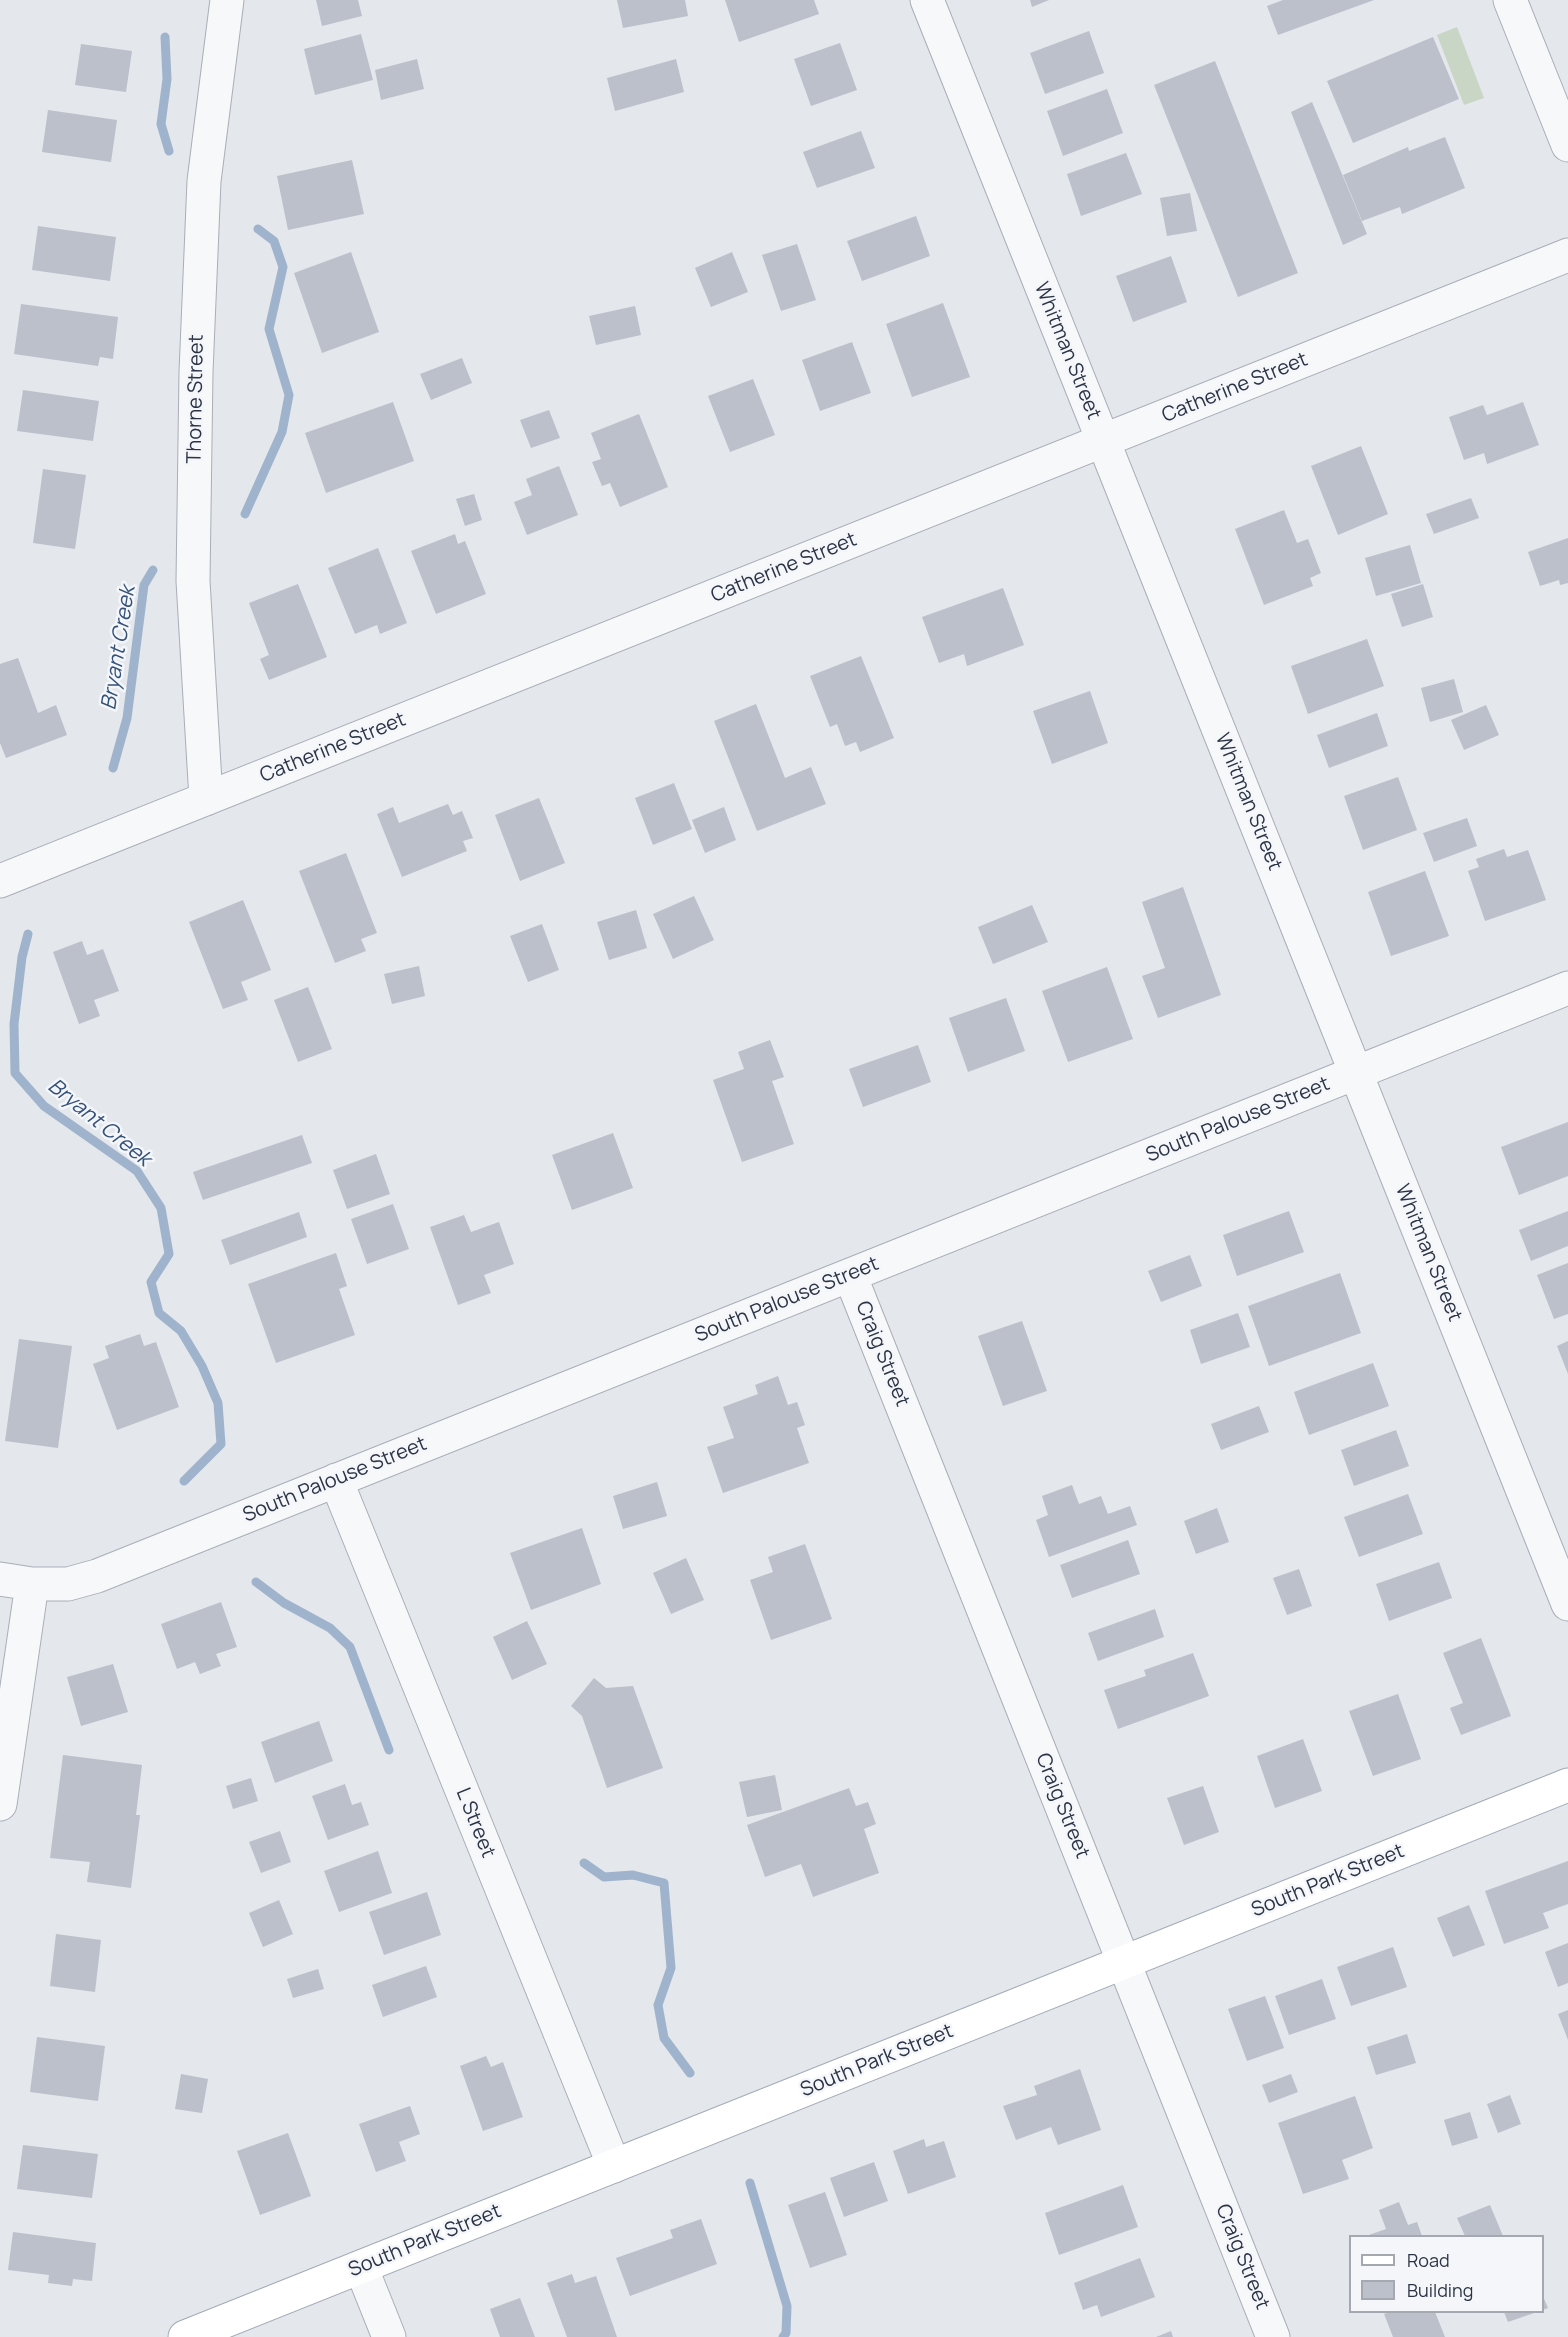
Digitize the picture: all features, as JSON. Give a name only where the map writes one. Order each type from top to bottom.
[{"type":"main road","name":"South Park Street","points":[[185,2337],[1568,1785]]},
{"type":"street","name":"Thorne Street","points":[[206,799],[193,581],[196,372],[204,181],[226,0]]},
{"type":"street","name":"Whitman Street","points":[[927,0],[1568,1604]]},
{"type":"street","points":[[1510,0],[1568,145]]},
{"type":"street","name":"Catherine Street","points":[[0,881],[1568,255]]},
{"type":"street","name":"South Palouse Street","points":[[0,1579],[32,1584],[68,1584],[97,1576],[1568,988]]},
{"type":"street","name":"Craig Street","points":[[850,1275],[1274,2337]]},
{"type":"street","name":"L Street","points":[[336,1480],[614,2166]]},
{"type":"street","points":[[0,1804],[32,1584]]},
{"type":"street","points":[[361,2267],[389,2337]]},
{"type":"green space","points":[[1457,27],[1484,98],[1464,105],[1437,35]]},
{"type":"building","points":[[316,0],[358,0],[362,16],[322,26]]},
{"type":"building","points":[[617,0],[685,0],[688,16],[623,28]]},
{"type":"building","points":[[725,0],[814,0],[819,14],[739,42]]},
{"type":"building","points":[[1030,0],[1049,0],[1032,7]]},
{"type":"building","points":[[1283,0],[1374,0],[1278,35],[1267,6]]},
{"type":"building","points":[[1089,31],[1104,73],[1045,94],[1030,53]]},
{"type":"building","points":[[361,34],[373,80],[315,95],[304,49]]},
{"type":"building","points":[[1433,37],[1459,99],[1353,143],[1327,81]]},
{"type":"building","points":[[840,43],[857,90],[811,106],[794,59]]},
{"type":"building","points":[[81,44],[132,51],[126,92],[75,85]]},
{"type":"building","points":[[417,59],[424,89],[381,100],[375,70]]},
{"type":"building","points":[[676,59],[684,92],[615,111],[607,78]]},
{"type":"building","points":[[1215,61],[1298,273],[1238,297],[1154,85]]},
{"type":"building","points":[[1107,89],[1123,133],[1063,156],[1047,111]]},
{"type":"building","points":[[1312,102],[1367,234],[1343,245],[1291,112]]},
{"type":"building","points":[[48,110],[117,120],[111,162],[42,152]]},
{"type":"building","points":[[861,131],[875,168],[817,188],[803,152]]},
{"type":"building","points":[[1445,137],[1465,188],[1402,214],[1400,207],[1362,221],[1343,175],[1408,147],[1409,151]]},
{"type":"building","points":[[1126,153],[1142,194],[1081,216],[1067,174]]},
{"type":"building","points":[[352,160],[364,214],[288,230],[277,176]]},
{"type":"building","points":[[1190,193],[1197,231],[1167,236],[1160,198]]},
{"type":"building","points":[[916,216],[930,256],[862,281],[847,241]]},
{"type":"building","points":[[38,226],[116,237],[110,281],[32,270]]},
{"type":"building","points":[[797,244],[816,300],[781,311],[762,255]]},
{"type":"building","points":[[351,252],[379,332],[322,353],[294,273]]},
{"type":"building","points":[[732,252],[748,292],[711,307],[695,268]]},
{"type":"building","points":[[1171,256],[1187,302],[1133,322],[1116,276]]},
{"type":"building","points":[[943,303],[970,377],[912,397],[886,324]]},
{"type":"building","points":[[21,304],[118,317],[113,359],[100,357],[98,366],[14,354]]},
{"type":"building","points":[[635,306],[641,335],[596,345],[589,316]]},
{"type":"building","points":[[852,342],[871,393],[820,411],[802,360]]},
{"type":"building","points":[[462,358],[472,383],[431,400],[420,374]]},
{"type":"building","points":[[753,379],[775,435],[730,452],[708,396]]},
{"type":"building","points":[[23,390],[99,401],[93,441],[17,431]]},
{"type":"building","points":[[393,402],[414,461],[326,493],[305,433]]},
{"type":"building","points":[[1523,402],[1539,445],[1487,464],[1484,453],[1464,460],[1449,417],[1483,405],[1487,415]]},
{"type":"building","points":[[549,410],[560,438],[531,448],[520,420]]},
{"type":"building","points":[[639,414],[668,487],[620,507],[610,483],[602,486],[592,462],[601,459],[591,433]]},
{"type":"building","points":[[1361,446],[1388,514],[1338,535],[1311,466]]},
{"type":"building","points":[[559,466],[578,515],[527,535],[514,502],[532,495],[526,479]]},
{"type":"building","points":[[43,469],[86,475],[75,549],[33,543]]},
{"type":"building","points":[[474,494],[482,520],[465,526],[456,499]]},
{"type":"building","points":[[1471,498],[1479,518],[1434,534],[1426,514]]},
{"type":"building","points":[[1284,510],[1297,543],[1308,539],[1321,573],[1310,578],[1313,586],[1264,605],[1235,529]]},
{"type":"building","points":[[455,534],[458,544],[465,541],[486,594],[436,614],[411,551]]},
{"type":"building","points":[[1568,538],[1568,583],[1560,585],[1559,580],[1540,586],[1528,552]]},
{"type":"building","points":[[1410,545],[1421,583],[1376,596],[1365,558]]},
{"type":"building","points":[[378,548],[407,623],[380,634],[377,625],[355,634],[328,568]]},
{"type":"building","points":[[298,584],[327,657],[269,680],[260,659],[269,655],[249,603]]},
{"type":"building","points":[[1423,584],[1433,617],[1402,627],[1391,594]]},
{"type":"building","points":[[1003,588],[1024,645],[967,666],[964,654],[939,663],[922,617]]},
{"type":"building","points":[[1367,639],[1384,686],[1308,714],[1291,666]]},
{"type":"building","points":[[861,656],[894,738],[860,752],[856,742],[845,746],[837,724],[830,727],[810,676]]},
{"type":"building","points":[[18,658],[38,713],[56,705],[67,735],[6,758],[0,743],[0,664]]},
{"type":"building","points":[[1454,679],[1463,712],[1430,722],[1421,688]]},
{"type":"building","points":[[1090,691],[1108,743],[1052,764],[1033,711]]},
{"type":"building","points":[[756,704],[785,778],[811,767],[826,804],[757,831],[714,721]]},
{"type":"building","points":[[1486,705],[1499,735],[1464,750],[1451,720]]},
{"type":"building","points":[[1377,713],[1388,746],[1329,768],[1317,735]]},
{"type":"building","points":[[1398,777],[1417,830],[1363,850],[1344,796]]},
{"type":"building","points":[[674,783],[692,829],[653,845],[635,798]]},
{"type":"building","points":[[539,798],[565,863],[520,881],[495,815]]},
{"type":"building","points":[[448,804],[453,815],[462,811],[473,838],[463,841],[467,851],[402,877],[377,814],[393,807],[399,823]]},
{"type":"building","points":[[724,807],[736,840],[705,853],[692,820]]},
{"type":"building","points":[[1467,818],[1477,846],[1434,862],[1423,833]]},
{"type":"building","points":[[1504,849],[1507,857],[1528,850],[1546,900],[1485,921],[1468,871],[1479,867],[1476,859]]},
{"type":"building","points":[[346,853],[377,933],[361,939],[366,951],[335,963],[299,871]]},
{"type":"building","points":[[1425,871],[1449,936],[1391,956],[1368,892]]},
{"type":"building","points":[[1183,887],[1221,995],[1158,1018],[1142,976],[1165,968],[1142,902]]},
{"type":"building","points":[[694,896],[714,940],[673,959],[653,914]]},
{"type":"building","points":[[243,900],[271,970],[241,982],[248,1000],[223,1009],[189,922]]},
{"type":"building","points":[[1032,905],[1048,942],[993,964],[978,927]]},
{"type":"building","points":[[636,910],[647,948],[609,960],[597,922]]},
{"type":"building","points":[[542,924],[559,970],[528,982],[510,936]]},
{"type":"building","points":[[82,941],[87,955],[103,949],[119,991],[94,1000],[100,1016],[79,1024],[53,952]]},
{"type":"building","points":[[419,966],[425,996],[392,1004],[384,974]]},
{"type":"building","points":[[1107,967],[1133,1039],[1068,1062],[1042,991]]},
{"type":"building","points":[[308,987],[332,1049],[298,1062],[274,1000]]},
{"type":"building","points":[[1006,998],[1025,1051],[968,1072],[949,1018]]},
{"type":"building","points":[[770,1040],[784,1077],[772,1081],[794,1144],[742,1162],[713,1080],[744,1069],[738,1052]]},
{"type":"building","points":[[918,1045],[931,1082],[863,1107],[849,1069]]},
{"type":"building","points":[[1568,1122],[1568,1176],[1519,1195],[1501,1147]]},
{"type":"building","points":[[613,1133],[633,1188],[572,1210],[552,1155]]},
{"type":"building","points":[[302,1135],[312,1163],[203,1200],[193,1172]]},
{"type":"building","points":[[376,1154],[390,1194],[347,1209],[333,1170]]},
{"type":"building","points":[[393,1204],[409,1249],[367,1264],[351,1219]]},
{"type":"building","points":[[1289,1211],[1304,1252],[1237,1276],[1223,1235]]},
{"type":"building","points":[[1568,1211],[1568,1246],[1531,1261],[1519,1230]]},
{"type":"building","points":[[299,1212],[307,1237],[230,1265],[221,1240]]},
{"type":"building","points":[[464,1215],[471,1232],[499,1222],[514,1264],[484,1275],[491,1293],[458,1305],[430,1227]]},
{"type":"building","points":[[336,1253],[347,1286],[339,1289],[355,1335],[276,1363],[248,1284]]},
{"type":"building","points":[[1190,1255],[1202,1286],[1161,1302],[1148,1271]]},
{"type":"building","points":[[1568,1263],[1568,1314],[1554,1319],[1537,1275]]},
{"type":"building","points":[[1340,1273],[1361,1333],[1269,1366],[1248,1306]]},
{"type":"building","points":[[1238,1313],[1250,1347],[1201,1364],[1190,1330]]},
{"type":"building","points":[[1022,1321],[1047,1391],[1003,1406],[978,1336]]},
{"type":"building","points":[[140,1334],[144,1346],[156,1342],[179,1407],[117,1430],[93,1364],[109,1358],[105,1346]]},
{"type":"building","points":[[19,1339],[72,1346],[58,1448],[5,1441]]},
{"type":"building","points":[[1568,1341],[1568,1374],[1557,1346]]},
{"type":"building","points":[[1373,1363],[1389,1406],[1309,1435],[1294,1392]]},
{"type":"building","points":[[778,1376],[788,1405],[797,1402],[805,1425],[797,1428],[809,1463],[723,1493],[707,1447],[734,1438],[723,1407],[758,1394],[755,1385]]},
{"type":"building","points":[[1259,1406],[1269,1432],[1221,1450],[1211,1424]]},
{"type":"building","points":[[1396,1430],[1409,1466],[1354,1486],[1341,1450]]},
{"type":"building","points":[[657,1482],[667,1516],[623,1529],[613,1496]]},
{"type":"building","points":[[1072,1485],[1079,1504],[1101,1496],[1108,1514],[1130,1506],[1137,1525],[1049,1557],[1036,1520],[1048,1515],[1042,1496]]},
{"type":"building","points":[[1408,1494],[1423,1534],[1359,1557],[1344,1517]]},
{"type":"building","points":[[1217,1508],[1229,1542],[1196,1554],[1184,1521]]},
{"type":"building","points":[[582,1528],[601,1584],[531,1610],[510,1553]]},
{"type":"building","points":[[1128,1540],[1140,1574],[1072,1598],[1060,1565]]},
{"type":"building","points":[[805,1544],[832,1619],[771,1640],[750,1580],[773,1572],[768,1557]]},
{"type":"building","points":[[686,1558],[704,1600],[671,1614],[653,1573]]},
{"type":"building","points":[[1439,1562],[1452,1598],[1389,1621],[1376,1584]]},
{"type":"building","points":[[1299,1569],[1312,1606],[1287,1615],[1273,1578]]},
{"type":"building","points":[[221,1602],[237,1647],[216,1654],[221,1666],[200,1674],[195,1662],[177,1669],[161,1624]]},
{"type":"building","points":[[1155,1609],[1164,1637],[1098,1661],[1088,1633]]},
{"type":"building","points":[[527,1621],[547,1664],[512,1680],[493,1637]]},
{"type":"building","points":[[1481,1638],[1511,1716],[1461,1735],[1450,1708],[1463,1703],[1443,1653]]},
{"type":"building","points":[[1193,1653],[1209,1696],[1118,1729],[1104,1690],[1146,1676],[1144,1670]]},
{"type":"building","points":[[113,1664],[128,1712],[81,1726],[67,1677]]},
{"type":"building","points":[[594,1678],[606,1688],[633,1686],[663,1768],[607,1788],[582,1716],[571,1706]]},
{"type":"building","points":[[1398,1694],[1421,1759],[1373,1776],[1349,1711]]},
{"type":"building","points":[[319,1721],[333,1761],[275,1783],[261,1742]]},
{"type":"building","points":[[1303,1739],[1322,1791],[1275,1808],[1257,1756]]},
{"type":"building","points":[[63,1755],[142,1765],[136,1815],[140,1815],[131,1888],[87,1882],[90,1862],[50,1858]]},
{"type":"building","points":[[775,1775],[782,1810],[747,1817],[739,1782]]},
{"type":"building","points":[[251,1778],[258,1801],[233,1809],[226,1786]]},
{"type":"building","points":[[345,1784],[352,1805],[361,1802],[369,1825],[328,1840],[312,1796]]},
{"type":"building","points":[[1203,1786],[1219,1832],[1184,1845],[1167,1798]]},
{"type":"building","points":[[849,1788],[856,1806],[868,1802],[876,1824],[864,1829],[879,1873],[813,1897],[801,1864],[765,1877],[747,1825]]},
{"type":"building","points":[[280,1831],[291,1862],[261,1873],[249,1842]]},
{"type":"building","points":[[378,1851],[392,1893],[339,1912],[324,1871]]},
{"type":"building","points":[[1568,1861],[1568,1904],[1543,1913],[1549,1928],[1504,1944],[1485,1891]]},
{"type":"building","points":[[427,1892],[441,1935],[384,1955],[369,1912]]},
{"type":"building","points":[[279,1900],[293,1934],[263,1947],[249,1913]]},
{"type":"building","points":[[1469,1905],[1485,1945],[1453,1957],[1437,1918]]},
{"type":"building","points":[[56,1934],[101,1940],[95,1992],[50,1986]]},
{"type":"building","points":[[1568,1943],[1568,1983],[1558,1987],[1545,1952]]},
{"type":"building","points":[[1393,1947],[1407,1987],[1351,2006],[1337,1967]]},
{"type":"building","points":[[426,1966],[437,1997],[383,2017],[372,1985]]},
{"type":"building","points":[[318,1969],[324,1989],[293,1998],[287,1979]]},
{"type":"building","points":[[1322,1979],[1336,2019],[1289,2035],[1275,1996]]},
{"type":"building","points":[[1265,1996],[1284,2048],[1247,2061],[1228,2009]]},
{"type":"building","points":[[1568,2010],[1568,2040],[1558,2014]]},
{"type":"building","points":[[1407,2034],[1416,2063],[1376,2075],[1367,2047]]},
{"type":"building","points":[[37,2037],[105,2046],[98,2101],[30,2092]]},
{"type":"building","points":[[486,2056],[491,2067],[503,2062],[523,2117],[483,2131],[460,2066]]},
{"type":"building","points":[[1080,2069],[1101,2130],[1058,2145],[1051,2127],[1016,2140],[1003,2106],[1037,2095],[1034,2086]]},
{"type":"building","points":[[181,2074],[208,2079],[202,2113],[175,2109]]},
{"type":"building","points":[[1291,2074],[1298,2092],[1269,2103],[1262,2085]]},
{"type":"building","points":[[1510,2095],[1521,2124],[1498,2133],[1487,2104]]},
{"type":"building","points":[[1355,2096],[1373,2148],[1342,2160],[1349,2179],[1303,2194],[1278,2123]]},
{"type":"building","points":[[410,2106],[420,2134],[399,2142],[406,2161],[376,2172],[359,2124]]},
{"type":"building","points":[[1470,2112],[1478,2138],[1452,2146],[1444,2120]]},
{"type":"building","points":[[288,2133],[311,2196],[260,2215],[237,2151]]},
{"type":"building","points":[[924,2139],[926,2147],[944,2141],[956,2177],[908,2194],[893,2151]]},
{"type":"building","points":[[23,2145],[98,2154],[92,2198],[17,2189]]},
{"type":"building","points":[[874,2162],[888,2201],[844,2217],[830,2178]]},
{"type":"building","points":[[1123,2185],[1138,2227],[1059,2255],[1045,2213]]},
{"type":"building","points":[[825,2192],[847,2255],[810,2268],[788,2205]]},
{"type":"building","points":[[1399,2202],[1408,2225],[1417,2222],[1422,2235],[1369,2235],[1386,2229],[1379,2210]]},
{"type":"building","points":[[1490,2205],[1503,2235],[1465,2235],[1457,2218]]},
{"type":"building","points":[[701,2219],[717,2264],[630,2296],[616,2258],[673,2238],[670,2230]]},
{"type":"building","points":[[13,2232],[96,2243],[92,2281],[73,2279],[72,2286],[48,2283],[49,2275],[8,2270]]},
{"type":"building","points":[[1140,2258],[1155,2297],[1101,2317],[1097,2305],[1083,2310],[1074,2283]]},
{"type":"building","points":[[572,2274],[575,2283],[596,2276],[617,2337],[567,2337],[547,2283]]},
{"type":"building","points":[[520,2298],[535,2337],[500,2337],[490,2309]]},
{"type":"building","points":[[1435,2313],[1445,2337],[1393,2337],[1384,2314]]},
{"type":"building","points":[[1504,2313],[1534,2313],[1508,2322]]},
{"type":"building","points":[[1171,2331],[1173,2337],[1156,2337]]},
{"type":"waterway","name":"Bryant Creek","points":[[165,37],[167,79],[161,124],[169,151]]},
{"type":"waterway","name":"Bryant Creek","points":[[245,514],[282,432],[289,395],[269,329],[283,267],[274,241],[258,229]]},
{"type":"waterway","name":"Bryant Creek","points":[[113,768],[127,718],[144,585],[153,570]]},
{"type":"waterway","name":"Bryant Creek","points":[[28,934],[22,957],[14,1024],[15,1073],[44,1106],[137,1171],[161,1208],[169,1254],[151,1282],[159,1313],[181,1331],[202,1366],[218,1403],[221,1444],[184,1481]]},
{"type":"waterway","name":"Bryant Creek","points":[[256,1582],[284,1603],[330,1628],[350,1647],[389,1750]]},
{"type":"waterway","name":"Bryant Creek","points":[[584,1863],[604,1877],[633,1875],[664,1883],[671,1968],[658,2005],[664,2038],[690,2073]]},
{"type":"waterway","name":"Bryant Creek","points":[[750,2183],[787,2306],[786,2333],[783,2337]]}]
